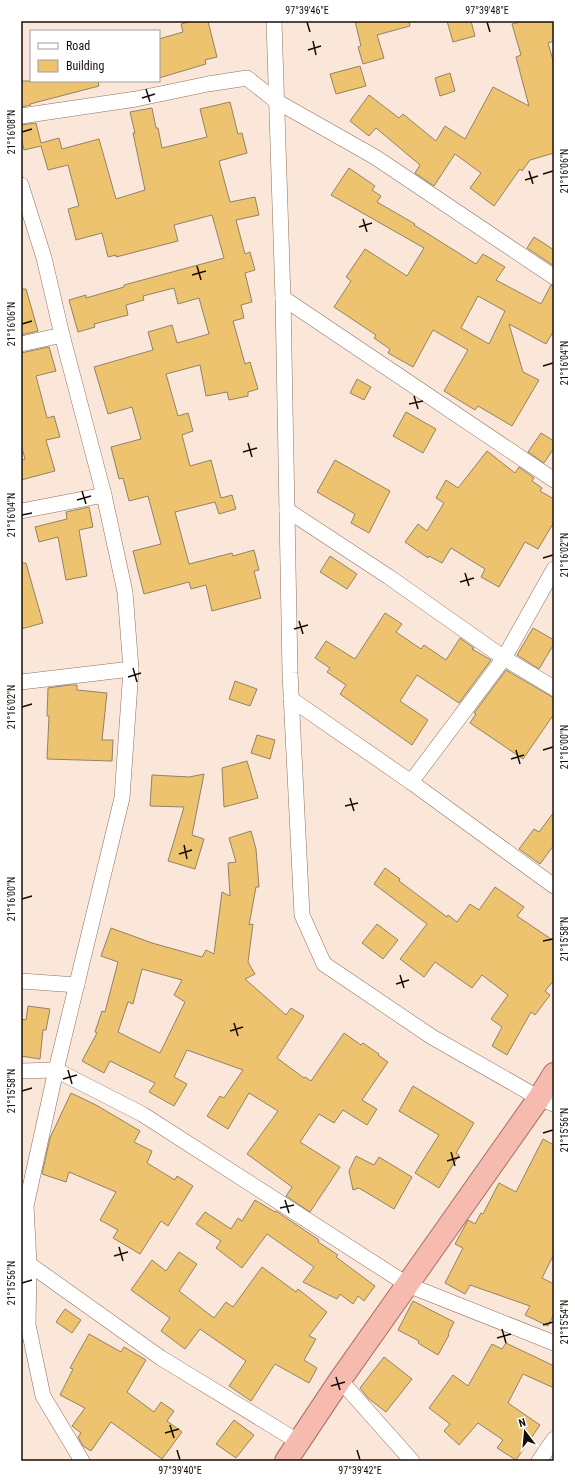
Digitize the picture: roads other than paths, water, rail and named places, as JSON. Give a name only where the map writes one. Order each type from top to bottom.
[{"type":"highway","points":[[286,1461],[340,1380],[408,1285],[547,1101],[554,1074]]},
{"type":"street","points":[[274,21],[283,298],[291,699],[302,916],[324,964],[432,1037],[547,1101]]},
{"type":"street","points":[[21,116],[136,99],[208,84],[247,78],[276,101],[375,157],[554,277]]},
{"type":"street","points":[[21,185],[44,258],[62,335],[104,495],[125,592],[131,669],[122,798],[76,985],[26,1206],[29,1264],[24,1325],[43,1396],[82,1461]]},
{"type":"street","points":[[283,298],[554,480]]},
{"type":"street","points":[[21,344],[62,335]]},
{"type":"street","points":[[21,511],[104,495]]},
{"type":"street","points":[[287,510],[389,577],[504,658],[554,688]]},
{"type":"street","points":[[411,782],[504,658],[554,569]]},
{"type":"street","points":[[21,682],[131,669]]},
{"type":"street","points":[[291,699],[411,782],[554,886]]},
{"type":"street","points":[[21,981],[76,985]]},
{"type":"street","points":[[21,1072],[56,1070],[142,1114],[408,1285],[554,1343]]},
{"type":"street","points":[[29,1264],[161,1358],[299,1442]]},
{"type":"street","points":[[340,1380],[412,1461]]},
{"type":"street","points":[[539,1461],[554,1439]]}]
